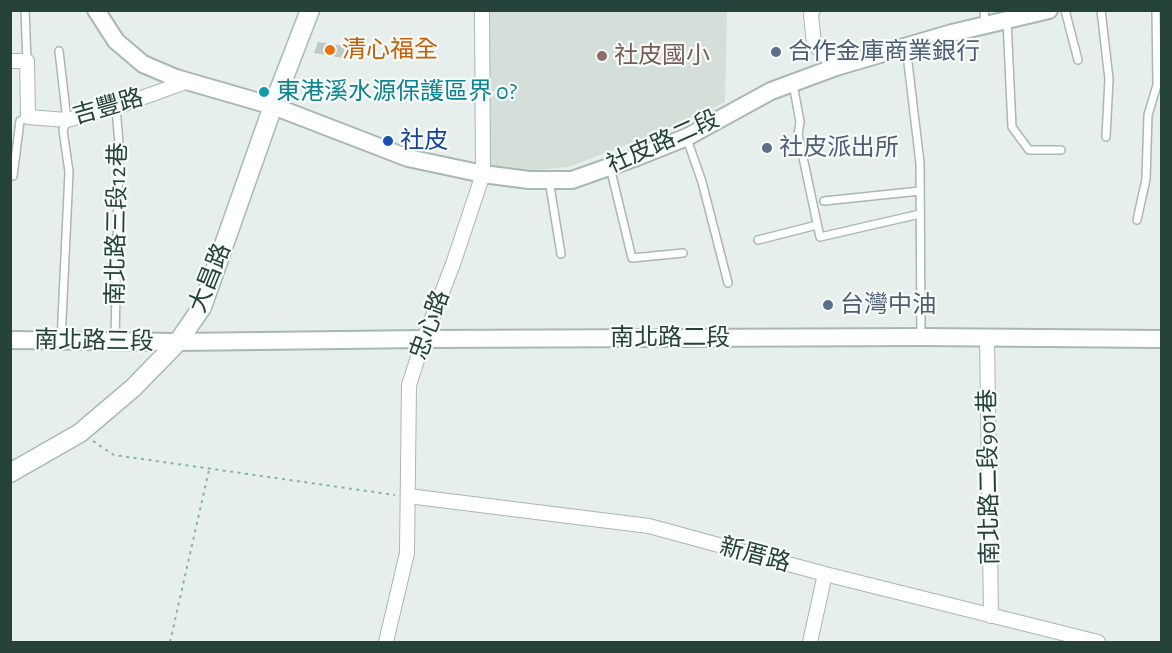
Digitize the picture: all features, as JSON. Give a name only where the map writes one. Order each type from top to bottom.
[{"type":"main road","name":"大昌路","points":[[10,473],[80,433],[132,388],[178,342],[202,308],[273,106],[310,10]]},
{"type":"street","name":"社皮路二段","points":[[96,10],[116,40],[143,64],[186,82],[273,106],[408,158],[483,174],[529,180],[572,180],[687,137],[771,91],[793,82],[985,18],[1007,20],[1049,10]]},
{"type":"street","name":"忠心路","points":[[386,642],[406,553],[409,386],[483,174],[482,10]]},
{"type":"street","points":[[813,10],[811,15],[814,44],[836,67]]},
{"type":"street","points":[[10,61],[27,62],[28,117]]},
{"type":"street","name":"吉豐路","points":[[28,117],[66,120],[116,107],[186,82]]},
{"type":"street","name":"南北路二段","points":[[178,342],[921,337],[1161,339]]},
{"type":"street","name":"南北路二段901巷","points":[[987,337],[991,616]]},
{"type":"street","name":"南北路三段","points":[[10,339],[178,342]]},
{"type":"street","name":"新厝路","points":[[408,496],[649,526],[825,574],[1098,642]]},
{"type":"street","points":[[810,642],[825,574]]},
{"type":"lane","points":[[25,10],[27,62]]},
{"type":"lane","points":[[1065,10],[1078,60]]},
{"type":"lane","points":[[1101,10],[1108,79],[1106,137]]},
{"type":"lane","points":[[1137,220],[1146,179],[1149,116],[1157,85],[1156,10]]},
{"type":"lane","points":[[1007,20],[1012,127],[1029,150],[1061,150]]},
{"type":"lane","points":[[906,46],[920,163],[921,337]]},
{"type":"lane","points":[[59,51],[66,120],[63,130],[69,172],[61,341]]},
{"type":"lane","points":[[793,82],[800,122],[798,134],[820,237],[920,214]]},
{"type":"lane","name":"南北路三段12巷","points":[[115,341],[119,144],[116,107]]},
{"type":"lane","points":[[14,176],[20,121],[28,117]]},
{"type":"lane","points":[[687,137],[702,182],[728,283]]},
{"type":"lane","points":[[609,167],[632,258],[683,253]]},
{"type":"lane","points":[[549,180],[561,254]]},
{"type":"lane","points":[[824,201],[920,191]]},
{"type":"lane","points":[[758,240],[818,225]]},
{"type":"path","points":[[80,433],[114,454],[408,496]]},
{"type":"path","points":[[170,642],[210,469]]},
{"type":"shaded area","name":"社皮國小","points":[[479,11],[727,11],[725,102],[677,125],[569,167],[479,175]]},
{"type":"building","name":"清心福全","points":[[318,42],[345,46],[343,58],[314,53]]},
{"type":"place","name":"清心福全","points":[[330,50]]},
{"type":"place","name":"合作金庫商業銀行","points":[[776,52]]},
{"type":"place","name":"社皮國小","points":[[602,56]]},
{"type":"place","name":"東港溪水源保護區界 0?","points":[[264,92]]},
{"type":"place","name":"社皮","points":[[388,141]]},
{"type":"place","name":"社皮派出所","points":[[767,148]]},
{"type":"place","name":"台灣中油","points":[[828,305]]}]
